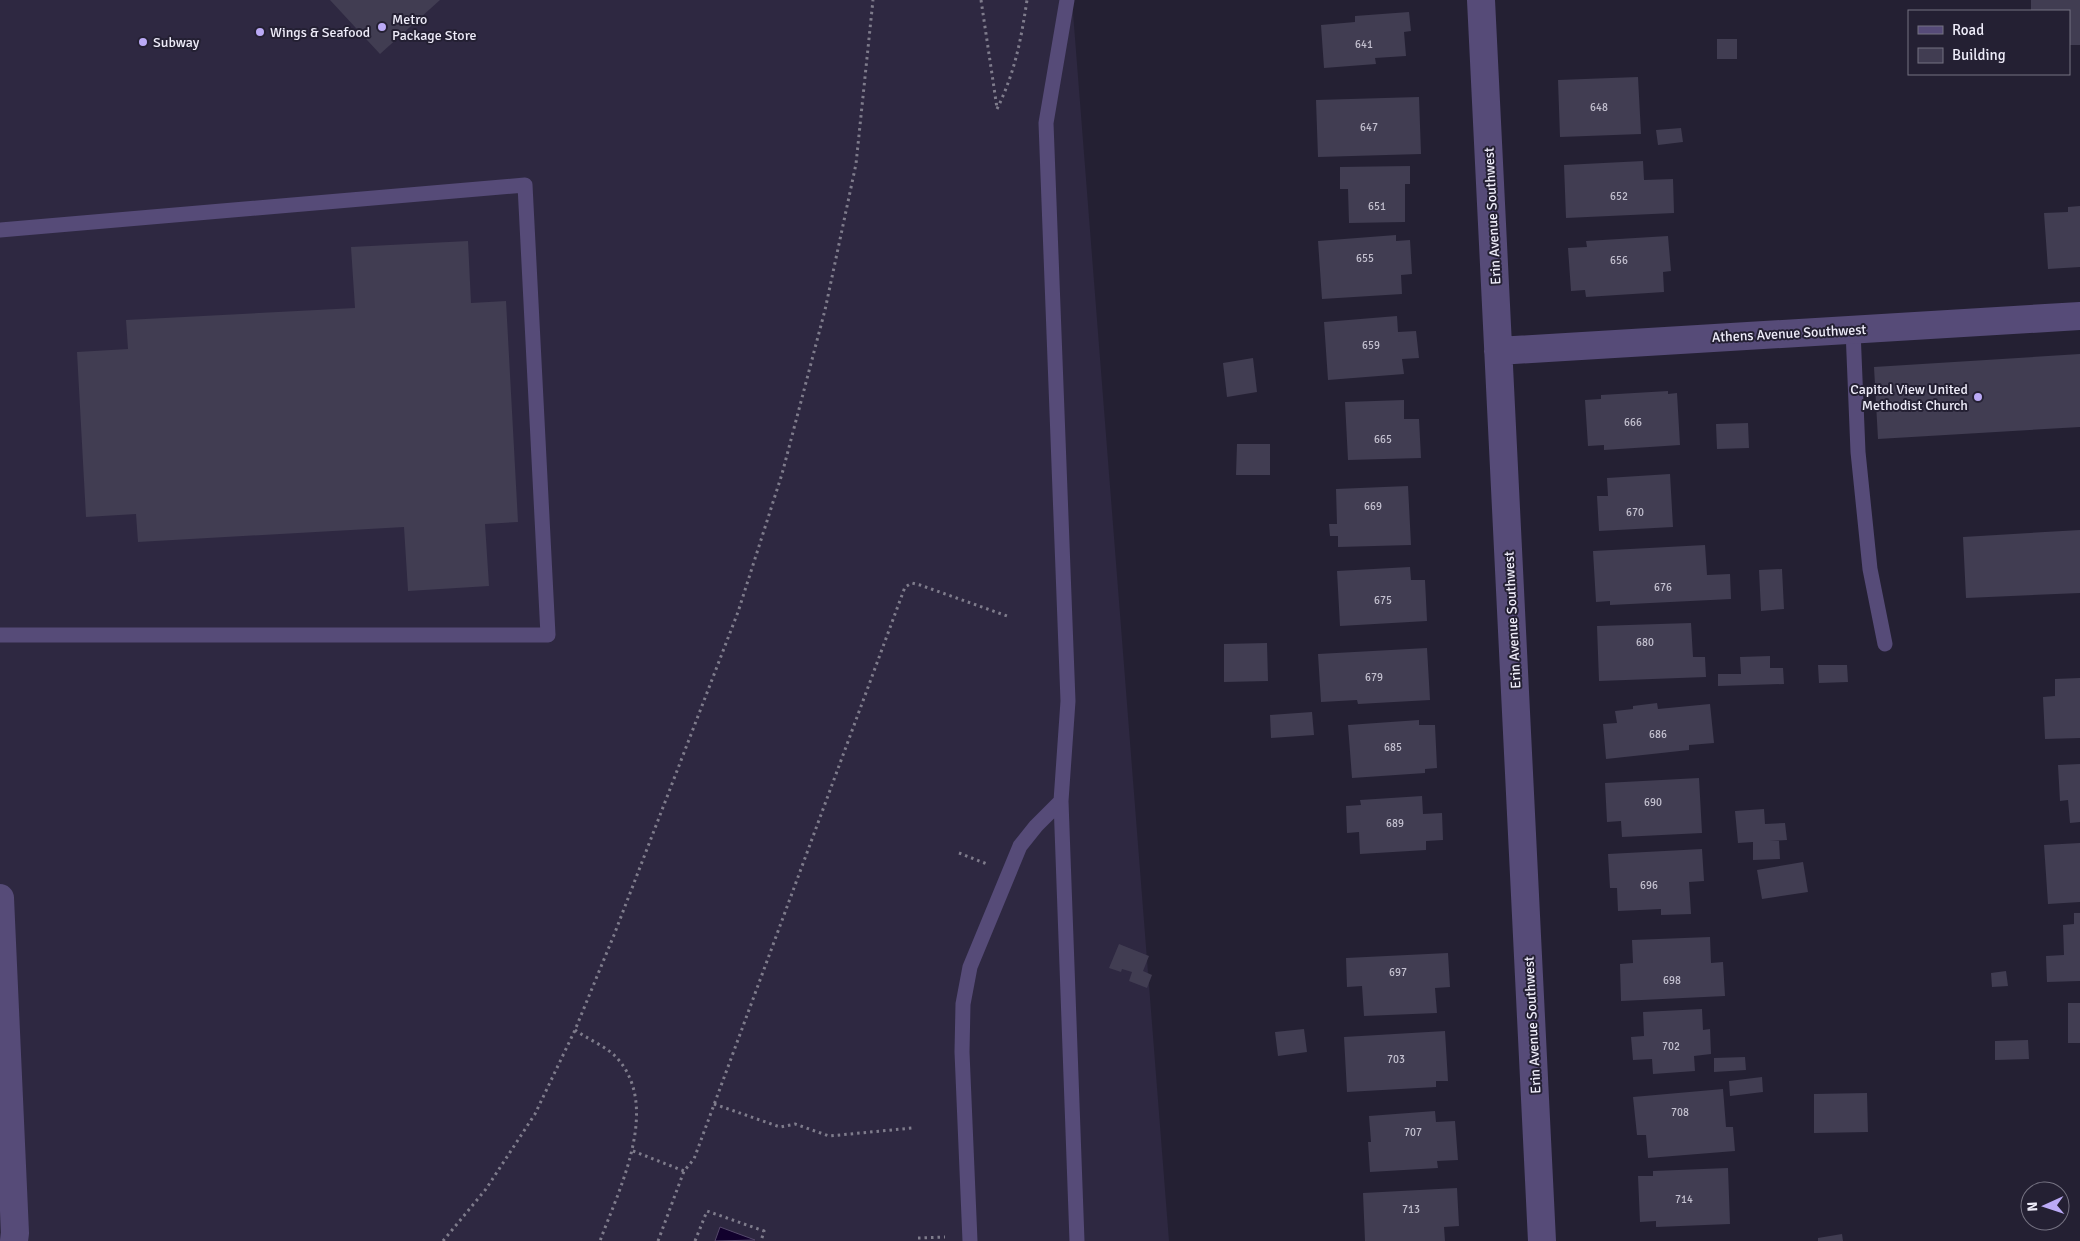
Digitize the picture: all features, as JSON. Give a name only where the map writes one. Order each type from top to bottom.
[{"type":"street","name":"Erin Avenue Southwest","points":[[1481,0],[1542,1241]]},
{"type":"street","name":"Athens Avenue Southwest","points":[[1498,350],[2080,316]]},
{"type":"street","points":[[0,898],[16,1233],[14,1241]]},
{"type":"lane","points":[[1067,0],[1046,123],[1068,701],[1061,802],[1077,1241]]},
{"type":"lane","points":[[0,230],[525,185],[548,635],[0,635]]},
{"type":"lane","points":[[1853,330],[1858,452],[1870,569],[1885,644]]},
{"type":"lane","points":[[970,1241],[962,1052],[963,1004],[970,967],[1020,846],[1036,826],[1061,802]]},
{"type":"path","points":[[443,1241],[486,1189],[535,1114],[575,1030],[738,612],[782,474],[825,310],[856,164],[873,0]]},
{"type":"path","points":[[981,0],[998,109],[1010,82],[1020,46],[1027,0]]},
{"type":"path","points":[[658,1241],[684,1171],[694,1158],[906,587],[912,583],[920,585],[1010,617]]},
{"type":"path","points":[[959,853],[991,865]]},
{"type":"path","points":[[575,1030],[616,1056],[628,1074],[636,1097],[633,1151],[600,1241]]},
{"type":"path","points":[[714,1104],[780,1127],[795,1124],[829,1136],[912,1128]]},
{"type":"path","points":[[633,1151],[684,1171]]},
{"type":"path","points":[[695,1241],[707,1211],[764,1231],[761,1241]]},
{"type":"shaded area","points":[[0,0],[1072,0],[1169,1241],[0,1241]]},
{"type":"shaded area","points":[[720,1227],[755,1240],[715,1241]]},
{"type":"building","name":"Metro Package Store","points":[[330,0],[440,0],[380,54]]},
{"type":"building","points":[[2031,0],[2080,0],[2080,45],[2070,45],[2070,10],[2031,10]]},
{"type":"building","points":[[1409,12],[1411,31],[1404,32],[1406,56],[1375,58],[1376,64],[1324,68],[1321,25],[1355,22],[1355,16]]},
{"type":"building","points":[[1717,39],[1737,39],[1737,59],[1717,59]]},
{"type":"building","points":[[1638,77],[1641,134],[1560,137],[1558,80]]},
{"type":"building","points":[[1419,97],[1421,154],[1318,157],[1316,100]]},
{"type":"building","points":[[1681,128],[1683,142],[1658,145],[1656,130]]},
{"type":"building","points":[[1643,161],[1644,180],[1673,179],[1674,213],[1566,218],[1564,165]]},
{"type":"building","points":[[1410,166],[1410,184],[1405,184],[1405,222],[1349,223],[1348,189],[1340,189],[1340,167]]},
{"type":"building","points":[[2080,206],[2080,267],[2048,269],[2044,213],[2068,212],[2068,207]]},
{"type":"building","points":[[1396,235],[1396,241],[1410,240],[1412,274],[1401,275],[1402,294],[1322,299],[1318,241]]},
{"type":"building","points":[[1668,236],[1671,271],[1663,272],[1664,292],[1586,297],[1585,290],[1571,291],[1568,248],[1587,247],[1586,241]]},
{"type":"building","points":[[468,241],[471,303],[506,301],[518,522],[485,524],[489,586],[408,591],[404,527],[138,542],[136,514],[86,517],[77,352],[128,349],[126,320],[355,308],[351,247]]},
{"type":"building","points":[[1397,316],[1398,332],[1416,331],[1419,358],[1402,359],[1404,374],[1328,380],[1324,322]]},
{"type":"building","name":"Capitol View United Methodist Church","points":[[2080,354],[2080,427],[1878,439],[1874,367]]},
{"type":"building","points":[[1253,358],[1257,392],[1227,397],[1223,363]]},
{"type":"building","points":[[1668,391],[1668,394],[1677,393],[1680,445],[1604,450],[1604,445],[1588,446],[1585,400],[1601,399],[1601,395]]},
{"type":"building","points":[[1404,400],[1404,419],[1419,419],[1421,458],[1348,460],[1345,402]]},
{"type":"building","points":[[1748,423],[1749,448],[1717,449],[1716,424]]},
{"type":"building","points":[[1237,444],[1270,444],[1270,475],[1236,475]]},
{"type":"building","points":[[1670,474],[1673,527],[1599,531],[1597,496],[1608,496],[1607,478]]},
{"type":"building","points":[[1408,486],[1411,545],[1338,547],[1338,536],[1330,536],[1329,524],[1337,524],[1336,489]]},
{"type":"building","points":[[2080,530],[2080,593],[1966,598],[1963,537]]},
{"type":"building","points":[[1705,545],[1707,575],[1730,574],[1731,599],[1610,605],[1610,601],[1596,602],[1593,551]]},
{"type":"building","points":[[1410,567],[1411,580],[1425,580],[1427,621],[1340,626],[1337,571]]},
{"type":"building","points":[[1782,569],[1784,609],[1761,611],[1759,570]]},
{"type":"building","points":[[1691,623],[1693,657],[1705,657],[1706,677],[1599,681],[1597,626]]},
{"type":"building","points":[[1267,643],[1268,681],[1224,682],[1224,644]]},
{"type":"building","points":[[1427,648],[1430,700],[1358,704],[1357,700],[1321,702],[1318,654]]},
{"type":"building","points":[[1770,656],[1770,668],[1783,668],[1784,684],[1718,686],[1718,674],[1741,674],[1740,657]]},
{"type":"building","points":[[1818,665],[1847,665],[1848,682],[1819,683]]},
{"type":"building","points":[[2080,678],[2080,738],[2045,739],[2043,697],[2055,696],[2055,679]]},
{"type":"building","points":[[1657,703],[1658,709],[1710,704],[1714,743],[1689,745],[1689,750],[1606,759],[1603,724],[1617,723],[1615,711],[1633,709],[1633,706]]},
{"type":"building","points":[[1312,712],[1314,735],[1271,738],[1270,715]]},
{"type":"building","points":[[1419,720],[1419,725],[1435,725],[1437,768],[1425,769],[1425,773],[1352,778],[1348,725]]},
{"type":"building","points":[[2080,764],[2080,822],[2070,823],[2068,800],[2060,801],[2058,765]]},
{"type":"building","points":[[1699,778],[1702,833],[1622,837],[1621,821],[1607,822],[1605,783]]},
{"type":"building","points":[[1422,796],[1423,814],[1442,813],[1443,840],[1426,841],[1426,850],[1360,854],[1359,832],[1347,833],[1346,806],[1361,805],[1360,800]]},
{"type":"building","points":[[1764,809],[1765,824],[1785,823],[1787,840],[1769,841],[1779,841],[1780,859],[1753,860],[1753,842],[1738,843],[1735,811]]},
{"type":"building","points":[[2080,843],[2080,902],[2048,904],[2044,845]]},
{"type":"building","points":[[1702,849],[1704,881],[1689,882],[1691,914],[1661,915],[1661,909],[1618,911],[1617,888],[1610,888],[1608,854]]},
{"type":"building","points":[[1803,862],[1808,892],[1762,899],[1757,870]]},
{"type":"building","points":[[2074,913],[2080,913],[2080,981],[2047,982],[2046,956],[2064,955],[2063,925],[2074,924]]},
{"type":"building","points":[[1710,937],[1711,963],[1723,962],[1725,996],[1621,1001],[1620,964],[1633,963],[1632,940]]},
{"type":"building","points":[[1119,944],[1149,956],[1143,971],[1152,975],[1147,988],[1129,981],[1132,972],[1122,969],[1121,972],[1109,968]]},
{"type":"building","points":[[1448,953],[1450,987],[1435,988],[1437,1013],[1364,1016],[1362,986],[1347,987],[1346,958]]},
{"type":"building","points":[[2006,971],[2008,986],[1992,987],[1991,973]]},
{"type":"building","points":[[2068,1003],[2080,1003],[2080,1043],[2068,1043]]},
{"type":"building","points":[[1702,1009],[1703,1030],[1710,1029],[1711,1054],[1694,1056],[1695,1071],[1653,1074],[1652,1059],[1633,1060],[1631,1037],[1644,1036],[1643,1012]]},
{"type":"building","points":[[1304,1029],[1307,1052],[1278,1056],[1275,1032]]},
{"type":"building","points":[[1445,1031],[1448,1081],[1436,1081],[1436,1087],[1347,1092],[1344,1037]]},
{"type":"building","points":[[2028,1040],[2029,1059],[1995,1060],[1995,1041]]},
{"type":"building","points":[[1745,1057],[1746,1070],[1714,1072],[1714,1058]]},
{"type":"building","points":[[1762,1077],[1763,1092],[1730,1096],[1729,1081]]},
{"type":"building","points":[[1723,1089],[1726,1127],[1733,1127],[1735,1151],[1648,1158],[1646,1135],[1637,1135],[1633,1097]]},
{"type":"building","points":[[1867,1093],[1868,1132],[1814,1133],[1814,1094]]},
{"type":"building","points":[[1435,1111],[1436,1122],[1455,1121],[1458,1160],[1437,1161],[1438,1168],[1370,1172],[1368,1142],[1371,1142],[1369,1116]]},
{"type":"building","points":[[1728,1168],[1730,1224],[1656,1227],[1656,1221],[1640,1222],[1638,1176],[1653,1176],[1653,1171]]},
{"type":"building","points":[[1457,1188],[1459,1226],[1444,1227],[1445,1241],[1365,1241],[1363,1193]]},
{"type":"building","points":[[1842,1234],[1843,1241],[1818,1241],[1818,1238]]},
{"type":"place","name":"Metro Package Store","points":[[382,27]]},
{"type":"place","name":"Wings & Seafood","points":[[260,32]]},
{"type":"place","name":"Subway","points":[[143,42]]},
{"type":"place","name":"Capitol View United Methodist Church","points":[[1978,397]]}]
